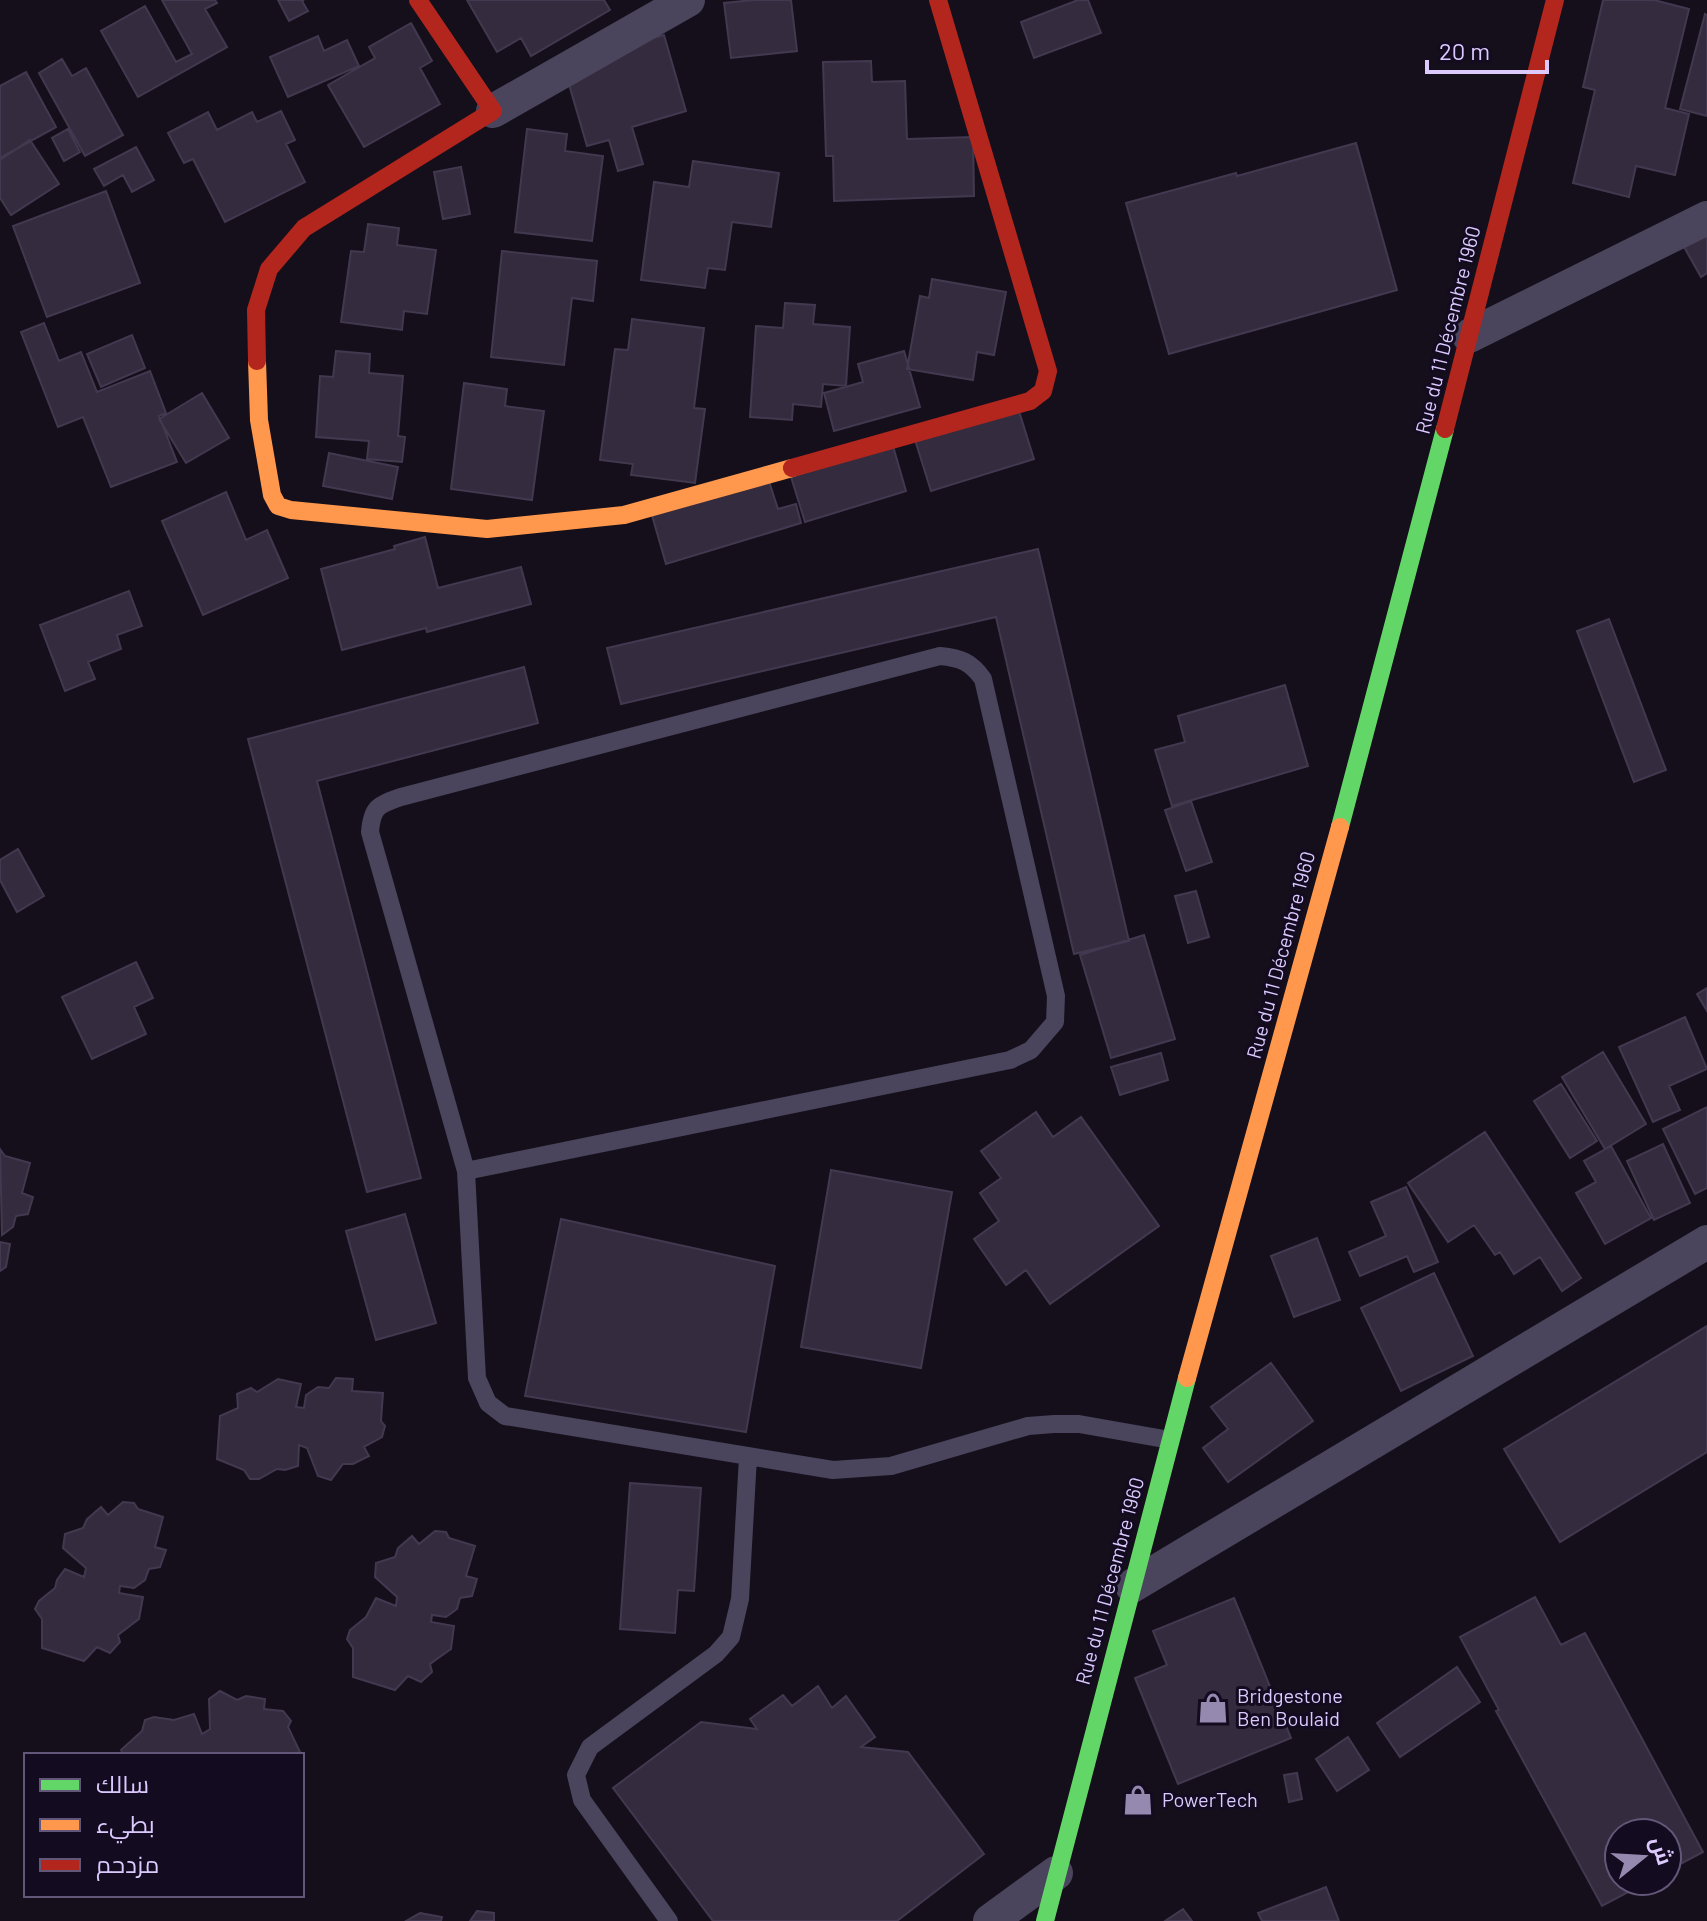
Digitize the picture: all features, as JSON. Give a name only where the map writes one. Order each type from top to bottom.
[{"type":"main road","points":[[418,0],[493,111],[304,228],[269,269],[256,310],[259,420],[272,495],[278,506],[291,510],[487,529],[624,515],[1030,401],[1043,391],[1048,371],[938,0]]},
{"type":"main road","name":"Rue du 11 Décembre 1960","points":[[1045,1921],[1170,1440],[1378,688],[1555,0]]},
{"type":"street","points":[[493,111],[688,0]]},
{"type":"street","points":[[1469,336],[1707,218]]},
{"type":"street","points":[[1132,1586],[1707,1242]]},
{"type":"street","points":[[990,1921],[1056,1873]]},
{"type":"lane","points":[[466,1171],[1010,1060],[1031,1050],[1055,1022],[1056,996],[983,679],[972,664],[958,657],[940,656],[381,803],[372,815],[370,832],[466,1171],[477,1378],[488,1403],[505,1416],[833,1470],[891,1466],[1028,1426],[1079,1424],[1170,1440]]},
{"type":"lane","points":[[669,1921],[582,1800],[576,1775],[590,1747],[716,1654],[731,1637],[740,1599],[748,1457]]},
{"type":"building","points":[[162,0],[215,0],[217,3],[205,9],[227,47],[138,97],[101,31],[145,6],[176,62],[192,54]]},
{"type":"building","points":[[278,0],[304,0],[308,11],[289,21]]},
{"type":"building","points":[[467,0],[604,0],[610,10],[531,56],[521,38],[497,52]]},
{"type":"building","points":[[791,0],[797,51],[731,58],[724,3]]},
{"type":"building","points":[[1078,0],[1088,0],[1101,33],[1034,58],[1021,22]]},
{"type":"building","points":[[1603,0],[1654,0],[1689,9],[1665,108],[1689,114],[1675,175],[1636,166],[1629,197],[1573,183],[1595,90],[1583,87]]},
{"type":"building","points":[[1707,15],[1707,116],[1680,109]]},
{"type":"building","points":[[411,23],[432,61],[420,68],[440,104],[364,147],[328,85],[375,58],[369,47]]},
{"type":"building","points":[[664,35],[686,111],[632,127],[643,164],[618,171],[609,140],[587,146],[563,64]]},
{"type":"building","points":[[318,36],[324,51],[347,40],[359,66],[288,97],[270,57]]},
{"type":"building","points":[[62,59],[72,76],[86,68],[123,135],[85,156],[39,73]]},
{"type":"building","points":[[871,61],[872,82],[905,81],[907,139],[973,137],[974,196],[834,201],[833,156],[826,156],[823,62]]},
{"type":"building","points":[[26,72],[56,127],[0,158],[0,86]]},
{"type":"building","points":[[281,111],[295,140],[286,144],[305,182],[225,222],[193,159],[184,163],[168,133],[208,112],[217,130],[252,112],[257,122]]},
{"type":"building","points":[[68,129],[80,152],[64,161],[52,138]]},
{"type":"building","points":[[527,129],[567,134],[565,151],[603,156],[592,241],[515,232]]},
{"type":"building","points":[[30,140],[59,184],[11,215],[0,198],[0,160]]},
{"type":"building","points":[[1356,143],[1397,290],[1169,354],[1126,203]]},
{"type":"building","points":[[136,147],[154,180],[132,192],[123,175],[104,186],[94,169]]},
{"type":"building","points":[[693,161],[779,173],[771,227],[732,222],[725,270],[708,268],[705,288],[641,280],[654,182],[689,187]]},
{"type":"building","points":[[461,167],[470,214],[443,219],[434,172]]},
{"type":"building","points":[[106,191],[140,283],[47,317],[13,226]]},
{"type":"building","points":[[368,224],[399,228],[397,245],[436,250],[427,314],[404,311],[402,330],[341,322],[351,251],[364,252]]},
{"type":"building","points":[[1707,234],[1707,273],[1701,277],[1684,247]]},
{"type":"building","points":[[502,251],[597,261],[593,301],[572,298],[564,365],[491,357]]},
{"type":"building","points":[[932,279],[1006,292],[994,355],[977,352],[973,380],[907,369],[920,296],[929,298]]},
{"type":"building","points":[[785,303],[815,305],[813,324],[850,327],[846,386],[823,384],[821,407],[793,404],[792,420],[750,417],[756,326],[783,328]]},
{"type":"building","points":[[632,319],[704,328],[694,408],[705,409],[695,483],[631,475],[633,464],[600,460],[615,349],[628,350]]},
{"type":"building","points":[[44,323],[59,361],[81,352],[97,392],[150,371],[166,413],[159,416],[177,462],[111,487],[83,417],[58,427],[21,332]]},
{"type":"building","points":[[132,335],[145,368],[101,387],[87,354]]},
{"type":"building","points":[[336,351],[370,354],[369,373],[403,376],[398,436],[405,437],[402,462],[367,459],[369,441],[316,437],[320,376],[333,377]]},
{"type":"building","points":[[904,351],[920,407],[834,431],[824,393],[863,382],[858,364]]},
{"type":"building","points":[[464,383],[507,389],[505,406],[544,411],[532,500],[451,489]]},
{"type":"building","points":[[202,393],[229,438],[186,463],[159,419]]},
{"type":"building","points":[[1018,408],[1034,459],[931,491],[915,440]]},
{"type":"building","points":[[893,446],[906,491],[805,522],[791,477]]},
{"type":"building","points":[[329,453],[398,467],[392,499],[323,486]]},
{"type":"building","points":[[765,469],[778,509],[796,504],[801,523],[666,564],[649,505]]},
{"type":"building","points":[[226,492],[246,540],[267,530],[288,578],[203,615],[162,521]]},
{"type":"building","points":[[425,537],[438,588],[521,567],[531,604],[427,632],[426,628],[342,650],[321,569],[395,549],[394,546]]},
{"type":"building","points":[[1038,549],[1129,941],[1074,954],[996,617],[621,704],[607,648]]},
{"type":"building","points":[[129,591],[142,626],[117,635],[121,649],[88,662],[95,679],[65,691],[40,625]]},
{"type":"building","points":[[1609,619],[1666,770],[1634,782],[1577,631]]},
{"type":"building","points":[[524,667],[538,723],[317,781],[421,1178],[367,1192],[248,739]]},
{"type":"building","points":[[1285,685],[1308,766],[1172,806],[1155,750],[1185,742],[1178,716]]},
{"type":"building","points":[[1191,801],[1212,862],[1186,871],[1165,810]]},
{"type":"building","points":[[18,849],[44,896],[17,912],[0,880],[0,860]]},
{"type":"building","points":[[1196,891],[1209,937],[1188,943],[1175,896]]},
{"type":"building","points":[[1144,935],[1175,1039],[1111,1058],[1080,955]]},
{"type":"building","points":[[136,962],[153,998],[134,1007],[146,1034],[92,1059],[62,997]]},
{"type":"building","points":[[1707,988],[1707,1011],[1697,994]]},
{"type":"building","points":[[1685,1017],[1707,1069],[1669,1086],[1680,1110],[1653,1122],[1619,1047]]},
{"type":"building","points":[[1603,1052],[1646,1124],[1605,1149],[1562,1077]]},
{"type":"building","points":[[1161,1053],[1168,1080],[1120,1095],[1111,1067]]},
{"type":"building","points":[[1561,1084],[1597,1141],[1570,1158],[1534,1101]]},
{"type":"building","points":[[1707,1107],[1707,1188],[1695,1194],[1663,1129]]},
{"type":"building","points":[[1036,1112],[1053,1137],[1081,1117],[1159,1226],[1050,1304],[1026,1270],[1006,1285],[974,1239],[999,1221],[980,1193],[1001,1178],[981,1151]]},
{"type":"building","points":[[1485,1132],[1581,1278],[1562,1291],[1540,1257],[1514,1274],[1500,1252],[1495,1255],[1474,1225],[1448,1242],[1408,1183]]},
{"type":"building","points":[[1663,1144],[1690,1203],[1654,1220],[1627,1161]]},
{"type":"building","points":[[1611,1146],[1651,1218],[1605,1244],[1576,1193],[1596,1182],[1584,1161]]},
{"type":"building","points":[[0,1149],[5,1156],[30,1163],[22,1193],[33,1197],[28,1214],[16,1216],[13,1227],[2,1235]]},
{"type":"building","points":[[831,1170],[952,1192],[921,1368],[801,1347]]},
{"type":"building","points":[[1406,1187],[1438,1262],[1414,1272],[1407,1256],[1360,1276],[1349,1252],[1386,1236],[1371,1202]]},
{"type":"building","points":[[405,1214],[436,1323],[376,1340],[346,1231]]},
{"type":"building","points":[[561,1219],[775,1266],[746,1432],[525,1396]]},
{"type":"building","points":[[1317,1238],[1340,1300],[1294,1317],[1271,1256]]},
{"type":"building","points":[[0,1242],[10,1244],[6,1267],[0,1271]]},
{"type":"building","points":[[1434,1273],[1473,1356],[1401,1391],[1361,1308]]},
{"type":"building","points":[[1707,1326],[1707,1452],[1560,1542],[1504,1449]]},
{"type":"building","points":[[1271,1363],[1313,1421],[1228,1482],[1203,1448],[1228,1429],[1211,1407]]},
{"type":"building","points":[[336,1378],[353,1379],[352,1391],[383,1393],[381,1421],[385,1426],[382,1437],[364,1447],[369,1456],[353,1464],[343,1464],[331,1480],[318,1476],[307,1448],[299,1445],[298,1466],[277,1469],[259,1479],[250,1479],[244,1470],[217,1459],[220,1416],[238,1408],[237,1394],[251,1388],[257,1392],[278,1379],[301,1384],[296,1407],[304,1408],[306,1395],[318,1387],[329,1388]]},
{"type":"building","points":[[630,1483],[701,1488],[694,1591],[678,1590],[675,1633],[620,1629]]},
{"type":"building","points":[[123,1502],[134,1503],[138,1509],[163,1517],[155,1547],[166,1550],[160,1567],[149,1569],[145,1580],[134,1588],[120,1586],[119,1593],[143,1597],[139,1619],[118,1635],[120,1642],[110,1653],[97,1647],[84,1661],[42,1648],[42,1619],[35,1609],[39,1601],[55,1588],[65,1569],[84,1577],[86,1568],[63,1548],[65,1534],[83,1528],[87,1519],[101,1507],[108,1515]]},
{"type":"building","points":[[435,1531],[446,1532],[449,1538],[475,1546],[466,1576],[477,1579],[472,1596],[460,1598],[457,1609],[446,1617],[432,1615],[431,1622],[454,1626],[451,1649],[430,1664],[432,1672],[421,1682],[408,1676],[395,1690],[353,1677],[353,1648],[347,1639],[350,1630],[366,1617],[376,1598],[396,1606],[397,1597],[375,1577],[376,1563],[395,1557],[398,1548],[412,1536],[419,1544]]},
{"type":"building","points":[[1535,1597],[1561,1645],[1585,1633],[1703,1852],[1683,1863],[1683,1817],[1603,1817],[1603,1897],[1619,1897],[1602,1906],[1496,1711],[1499,1710],[1460,1637]]},
{"type":"building","name":"Bridgestone Ben Boulaid","points":[[1234,1598],[1291,1738],[1178,1784],[1135,1678],[1167,1665],[1153,1631]]},
{"type":"building","points":[[1457,1667],[1480,1702],[1400,1757],[1377,1723]]},
{"type":"building","points":[[818,1686],[832,1708],[846,1696],[875,1737],[861,1747],[908,1752],[984,1854],[897,1921],[713,1921],[613,1788],[701,1722],[757,1729],[750,1719],[783,1695],[792,1706]]},
{"type":"building","points":[[220,1691],[237,1700],[246,1696],[265,1699],[264,1709],[283,1711],[291,1721],[288,1727],[300,1752],[122,1753],[121,1750],[142,1731],[145,1720],[154,1717],[174,1720],[194,1714],[202,1734],[210,1729],[209,1699]]},
{"type":"building","points":[[1348,1737],[1369,1770],[1337,1791],[1316,1759]]},
{"type":"building","points":[[1297,1773],[1302,1799],[1289,1802],[1284,1775]]},
{"type":"building","points":[[1326,1887],[1339,1921],[1262,1921],[1258,1913]]},
{"type":"building","points":[[1183,1909],[1192,1921],[1165,1921]]},
{"type":"building","points":[[477,1911],[494,1913],[494,1921],[470,1921]]},
{"type":"building","points":[[420,1913],[442,1917],[441,1921],[406,1921]]},
{"type":"traffic: fast","points":[[1340,827],[1445,429]]},
{"type":"traffic: fast","points":[[1045,1921],[1187,1378]]},
{"type":"traffic: slow","points":[[257,361],[259,420],[272,495],[278,506],[291,510],[487,529],[624,515],[792,468]]},
{"type":"traffic: slow","points":[[1187,1378],[1340,827]]},
{"type":"traffic: jam","points":[[257,361],[256,310],[269,269],[304,228],[493,111],[418,0]]},
{"type":"traffic: jam","points":[[792,468],[1030,401],[1043,391],[1048,371],[938,0]]},
{"type":"traffic: jam","points":[[1445,429],[1555,0]]},
{"type":"place","name":"Bridgestone Ben Boulaid","points":[[1213,1708]]},
{"type":"place","name":"PowerTech","points":[[1138,1800]]}]
